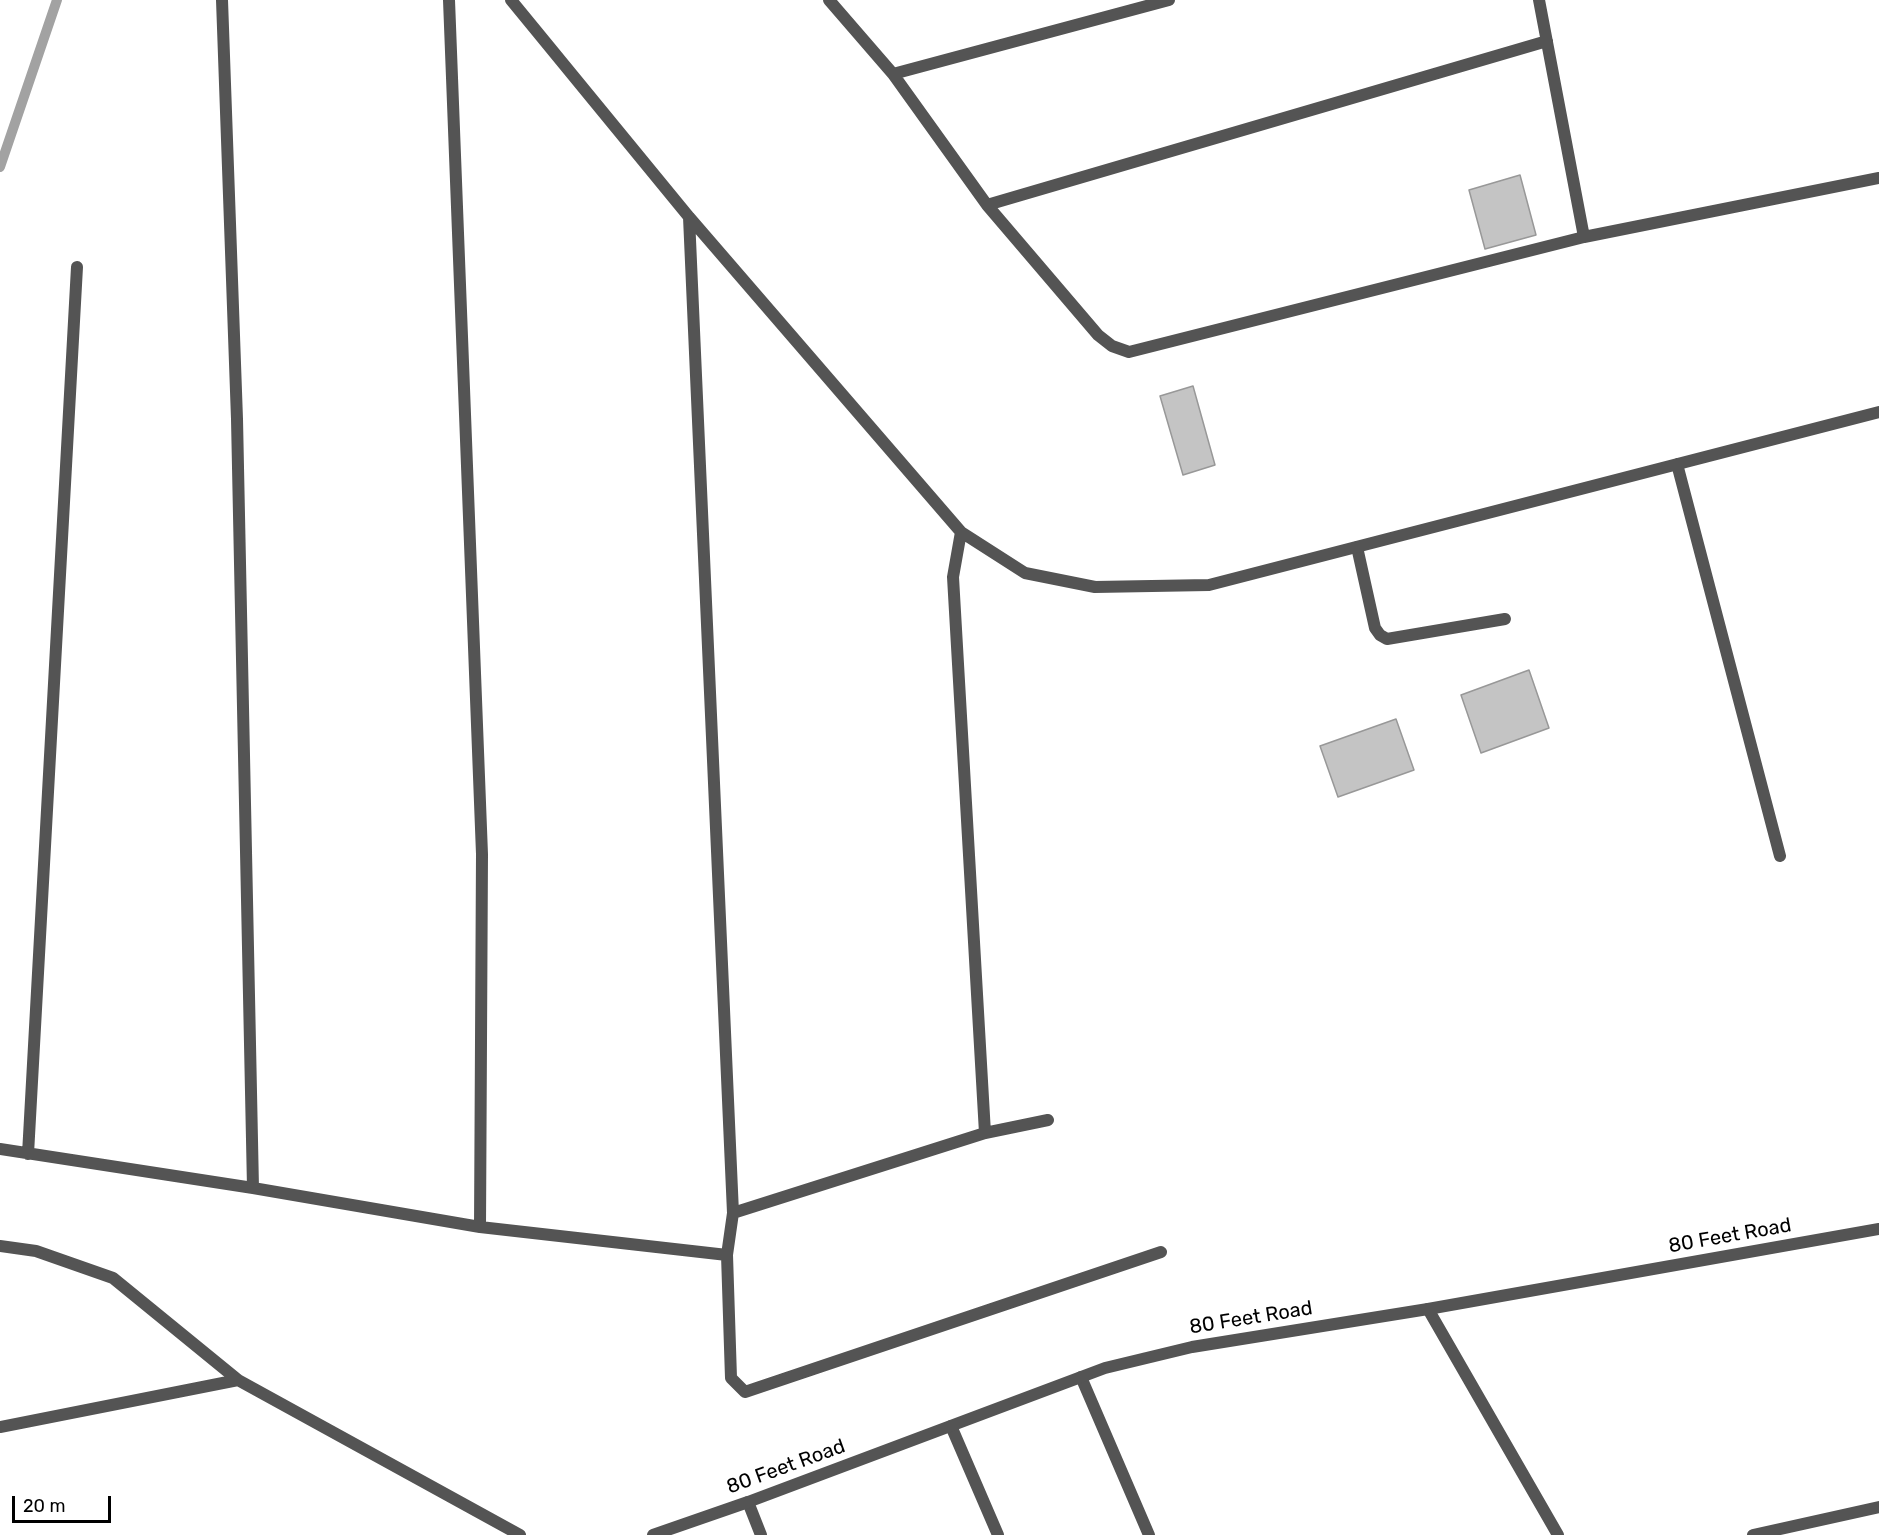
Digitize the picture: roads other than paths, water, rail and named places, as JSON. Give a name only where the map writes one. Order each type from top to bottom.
[{"type":"street","points":[[222,0],[237,419],[253,1188]]},
{"type":"street","points":[[449,0],[482,854],[480,1227]]},
{"type":"street","points":[[512,0],[689,217],[961,532],[1025,573],[1095,587],[1209,585],[1879,412]]},
{"type":"street","points":[[829,0],[892,74],[987,205],[1098,335],[1112,346],[1129,352],[1584,237],[1879,178]]},
{"type":"street","points":[[892,74],[1169,0]]},
{"type":"street","points":[[1539,0],[1584,237]]},
{"type":"street","points":[[987,205],[1547,41]]},
{"type":"street","points":[[689,217],[733,1214],[727,1255],[731,1378],[745,1392],[1161,1252]]},
{"type":"street","points":[[28,1154],[77,267]]},
{"type":"street","points":[[1677,464],[1780,856]]},
{"type":"street","points":[[961,532],[953,577],[985,1133]]},
{"type":"street","points":[[1358,547],[1375,628],[1380,635],[1388,639],[1505,619]]},
{"type":"street","points":[[733,1214],[985,1133],[1048,1120]]},
{"type":"street","points":[[0,1149],[253,1188],[480,1227],[727,1255]]},
{"type":"street","name":"80 Feet Road","points":[[653,1535],[748,1502],[1105,1368],[1192,1347],[1428,1309],[1879,1229]]},
{"type":"street","points":[[0,1246],[36,1251],[113,1278],[238,1380],[520,1535]]},
{"type":"street","points":[[1428,1309],[1558,1535]]},
{"type":"street","points":[[1081,1377],[1149,1535]]},
{"type":"street","points":[[0,1427],[238,1380]]},
{"type":"street","points":[[951,1426],[998,1535]]},
{"type":"street","points":[[748,1502],[761,1535]]},
{"type":"street","points":[[1753,1535],[1879,1508]]},
{"type":"waterway","points":[[0,167],[57,0]]}]
